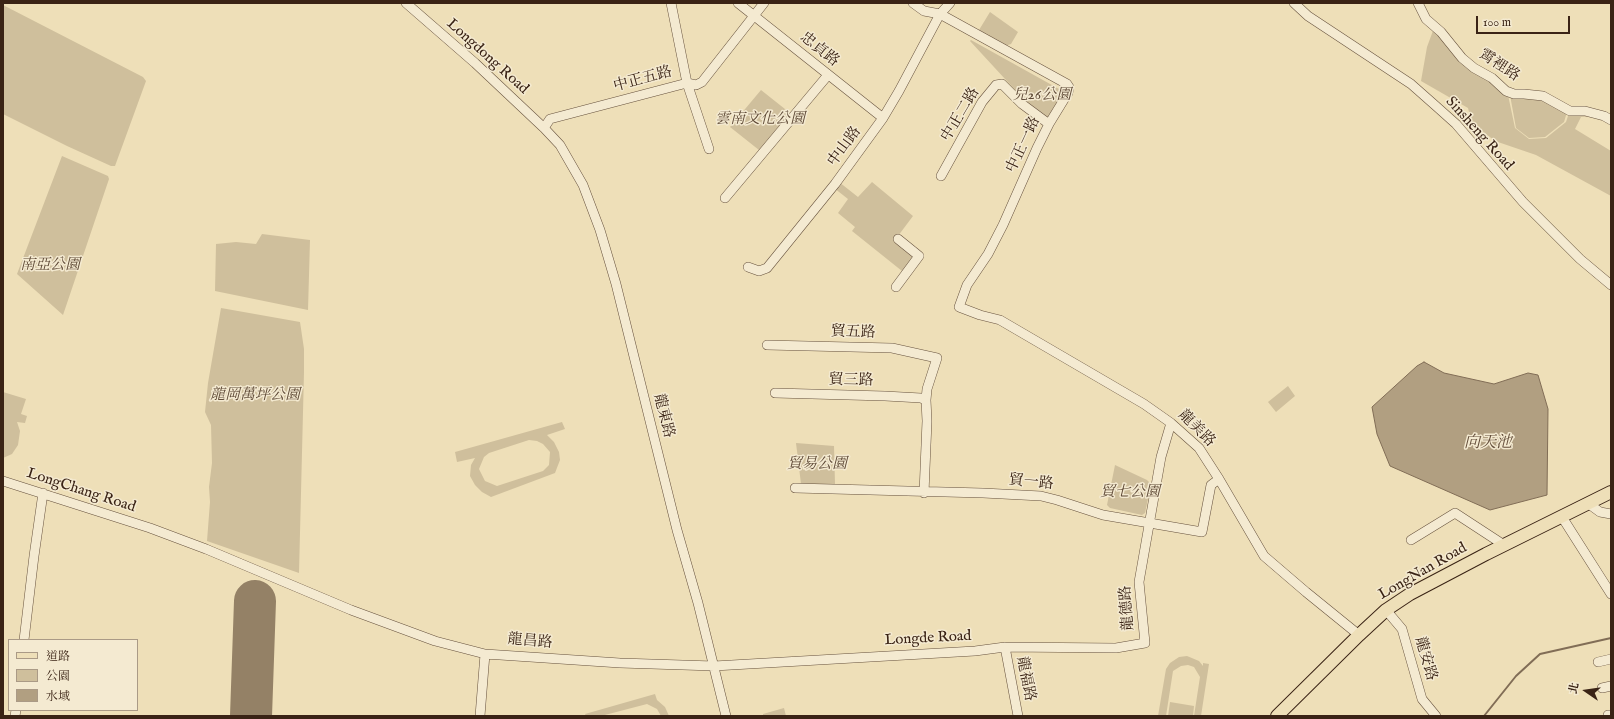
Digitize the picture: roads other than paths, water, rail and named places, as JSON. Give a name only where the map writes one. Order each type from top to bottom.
[{"type":"main road","name":"LongNan Road","points":[[1277,716],[1359,634],[1386,610],[1410,594],[1611,492]]},
{"type":"street","name":"Longdong Road","points":[[406,3],[475,63],[544,128]]},
{"type":"street","points":[[671,3],[687,83],[708,150]]},
{"type":"street","name":"忠貞路","points":[[738,3],[883,118]]},
{"type":"street","name":"中正五路","points":[[544,128],[550,119],[687,83],[696,85],[702,82],[764,3]]},
{"type":"street","points":[[913,3],[924,11],[940,14]]},
{"type":"street","name":"中山路","points":[[748,267],[759,271],[767,268],[831,190],[883,118],[940,14],[950,3]]},
{"type":"street","name":"Sinsheng Road","points":[[1294,3],[1308,16],[1411,84],[1437,107],[1456,124],[1523,202],[1580,260],[1611,285]]},
{"type":"street","name":"霄裡路","points":[[1418,3],[1426,19],[1441,32],[1462,58],[1474,68],[1492,78],[1506,91],[1514,94],[1544,96],[1570,111],[1585,111],[1604,116],[1611,120]]},
{"type":"street","name":"中正一路","points":[[940,14],[1067,84],[1069,87],[1068,93],[1049,124],[1003,225],[988,254],[967,284],[959,307]]},
{"type":"street","points":[[725,198],[828,75]]},
{"type":"street","name":"中正二路","points":[[941,176],[982,102],[996,85],[1002,84],[1022,104],[1049,124]]},
{"type":"street","name":"龍東路","points":[[544,128],[560,145],[583,185],[600,230],[616,284],[643,395],[726,716]]},
{"type":"street","points":[[896,287],[919,256],[898,239]]},
{"type":"street","name":"龍美路","points":[[959,307],[980,315],[1000,320],[1144,404],[1171,423],[1199,448],[1264,556],[1359,634]]},
{"type":"street","name":"貿五路","points":[[767,345],[892,348],[937,358],[927,389],[926,400]]},
{"type":"street","name":"貿三路","points":[[775,393],[885,396],[921,398],[926,400]]},
{"type":"street","points":[[924,493],[927,427],[926,400]]},
{"type":"street","points":[[1148,523],[1161,457],[1171,423]]},
{"type":"street","name":"貿一路","points":[[795,488],[1041,496],[1103,515],[1202,532],[1211,484],[1219,479]]},
{"type":"street","name":"LongChang Road","points":[[3,481],[150,528],[206,549],[350,610]]},
{"type":"street","points":[[24,639],[43,493]]},
{"type":"street","points":[[1589,504],[1600,512],[1611,514]]},
{"type":"street","points":[[1411,540],[1455,513],[1504,545]]},
{"type":"street","points":[[1562,517],[1611,594]]},
{"type":"street","name":"Longde Road","points":[[714,666],[975,651],[1005,647],[1116,648],[1145,643],[1139,582],[1148,523]]},
{"type":"street","name":"龍昌路","points":[[350,610],[440,643],[485,654],[634,664],[714,666]]},
{"type":"street","name":"龍安路","points":[[1386,610],[1402,629],[1422,699],[1436,716]]},
{"type":"street","name":"龍福路","points":[[1005,647],[1018,716]]},
{"type":"street","points":[[480,716],[485,654]]},
{"type":"street","points":[[1598,662],[1611,659]]},
{"type":"street","points":[[1602,688],[1611,686]]},
{"type":"water","name":"向天池","points":[[1424,362],[1444,373],[1494,384],[1528,373],[1538,375],[1548,409],[1547,495],[1490,510],[1390,466],[1377,434],[1372,407],[1417,366]]},
{"type":"waterway","points":[[1484,716],[1516,676],[1540,654],[1611,638]]},
{"type":"park label","name":"兒26公園","points":[[1042,96]]},
{"type":"park label","name":"雲南文化公園","points":[[760,120]]},
{"type":"park label","name":"南亞公園","points":[[50,266]]},
{"type":"park label","name":"龍岡萬坪公園","points":[[255,396]]},
{"type":"park label","name":"貿易公園","points":[[817,465]]},
{"type":"park label","name":"貿七公園","points":[[1130,493]]}]
